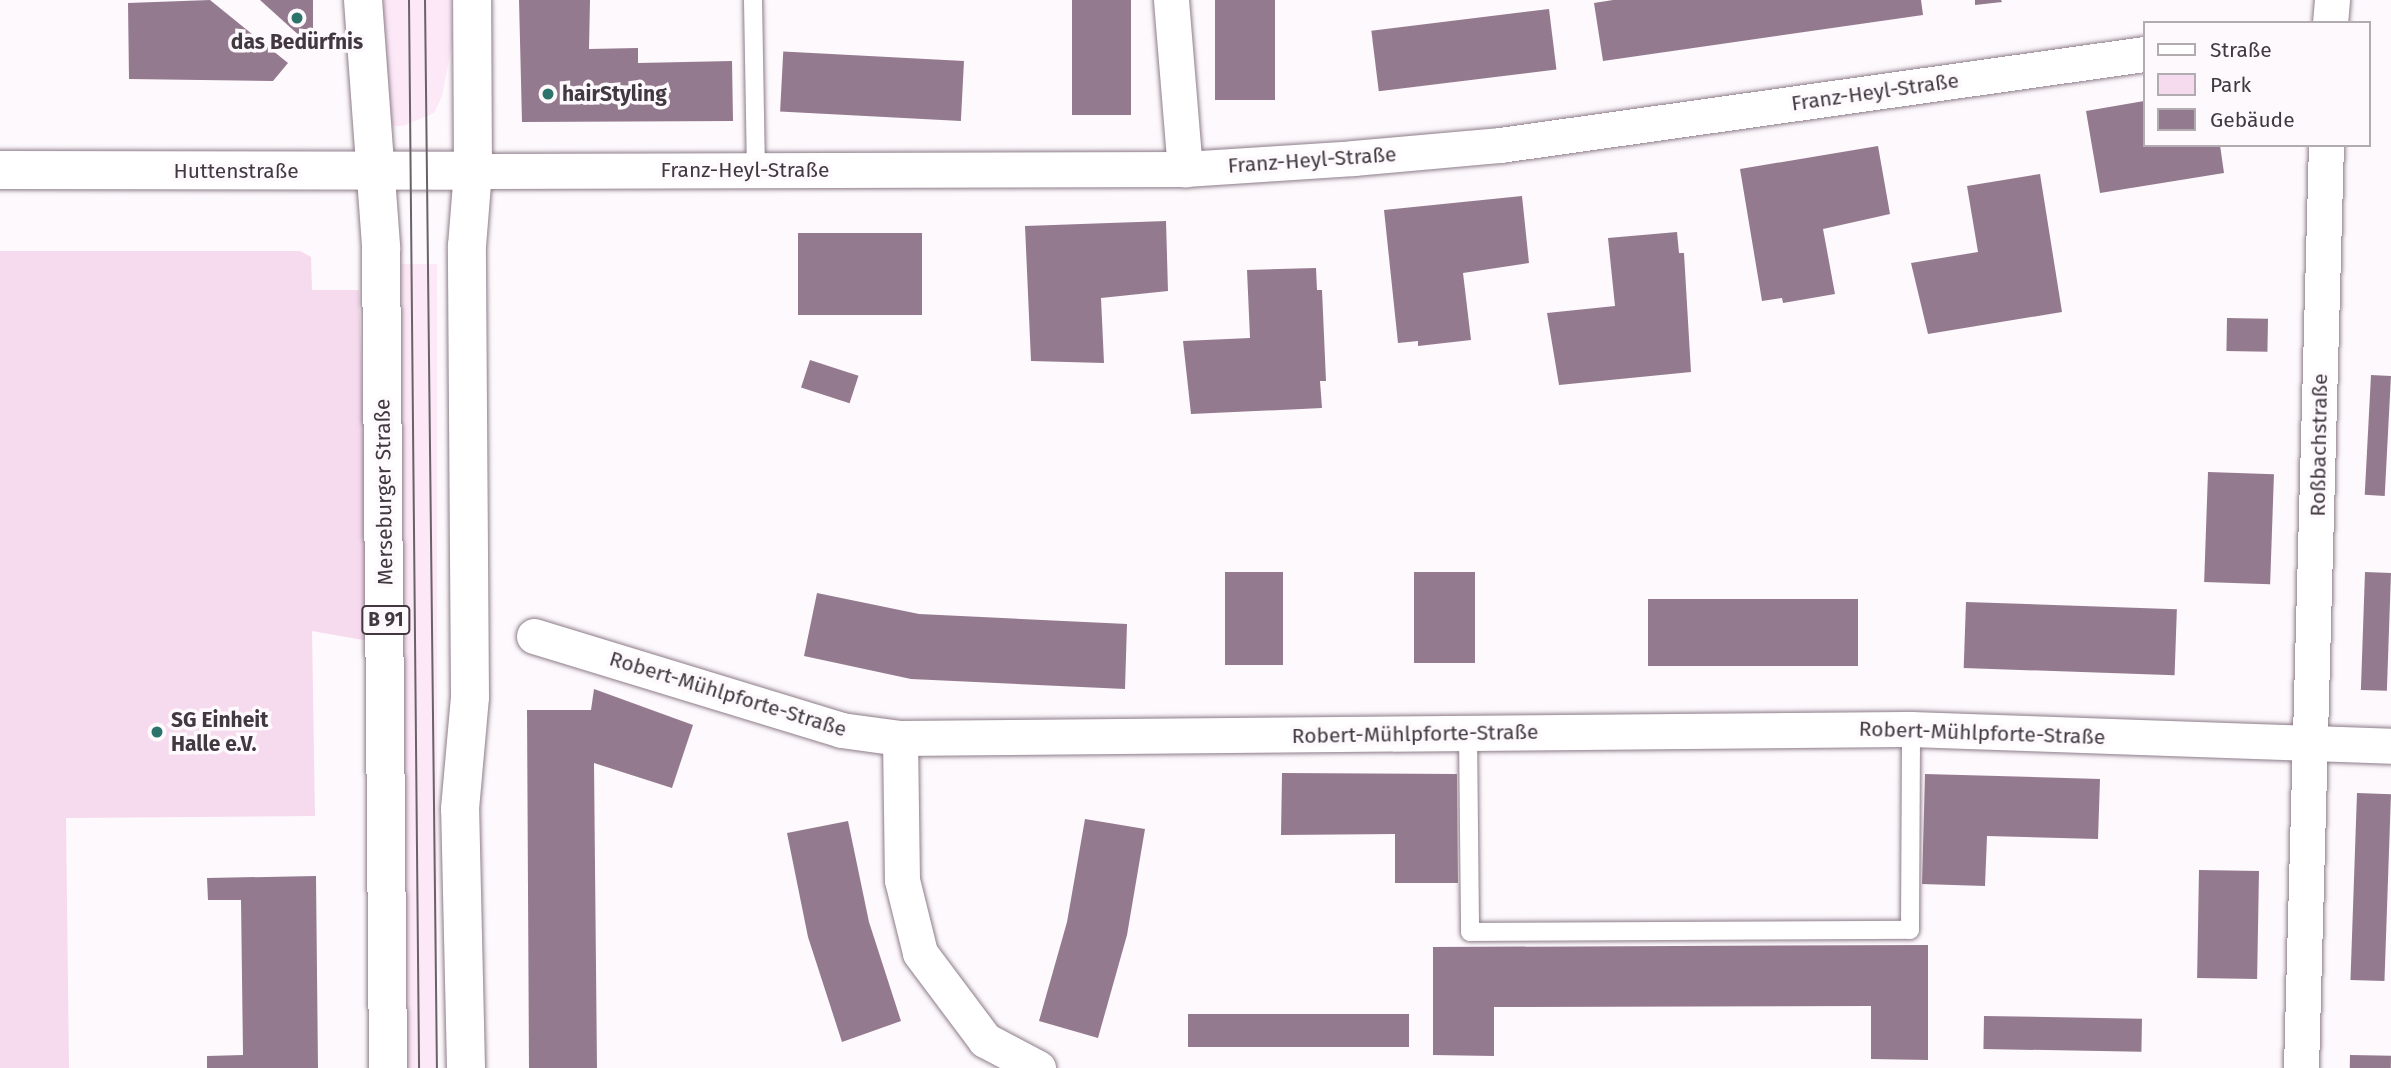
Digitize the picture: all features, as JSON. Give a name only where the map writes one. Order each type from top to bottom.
[{"type":"main road","name":"Merseburger Straße","points":[[363,0],[374,171],[382,247],[388,1068]]},
{"type":"main road","points":[[466,1068],[460,810],[470,697],[467,246],[473,171],[471,0]]},
{"type":"main road","name":"Huttenstraße","points":[[0,170],[473,171]]},
{"type":"street","points":[[1171,0],[1185,169]]},
{"type":"street","points":[[2330,21],[2332,0]]},
{"type":"street","name":"Franz-Heyl-Straße","points":[[473,171],[1185,169],[1500,145],[2142,54]]},
{"type":"street","name":"Roßbachstraße","points":[[2301,1068],[2326,147]]},
{"type":"street","name":"Robert-Mühlpforte-Straße","points":[[534,636],[841,730],[900,738],[1911,729],[2311,745]]},
{"type":"street","points":[[900,738],[902,880],[920,953],[985,1040],[1038,1068]]},
{"type":"street","points":[[2311,745],[2391,746]]},
{"type":"lane","points":[[753,0],[756,169]]},
{"type":"lane","points":[[1468,733],[1470,932],[1910,930],[1911,729]]},
{"type":"shaded area","points":[[384,0],[451,0],[452,44],[442,96],[434,113],[403,126],[390,126],[383,50]]},
{"type":"shaded area","points":[[401,264],[437,264],[437,1068],[401,1068]]},
{"type":"green space","points":[[0,251],[300,251],[311,257],[312,290],[359,290],[369,641],[312,631],[315,816],[66,818],[69,1068],[0,1068]]},
{"type":"building","points":[[210,0],[288,63],[273,81],[129,79],[128,3]]},
{"type":"building","name":"das Bedürfnis","points":[[260,0],[313,0],[313,32],[302,38]]},
{"type":"building","points":[[519,0],[590,0],[589,49],[638,48],[638,63],[732,61],[733,121],[522,122]]},
{"type":"building","points":[[1072,0],[1131,0],[1131,115],[1072,115]]},
{"type":"building","points":[[1215,0],[1275,0],[1275,100],[1215,100]]},
{"type":"building","points":[[1613,0],[1921,0],[1923,15],[1603,61],[1594,3]]},
{"type":"building","points":[[1975,0],[2001,0],[2002,2],[1975,5]]},
{"type":"building","points":[[1549,9],[1556,70],[1379,91],[1371,31]]},
{"type":"building","points":[[783,52],[964,61],[961,121],[780,111]]},
{"type":"building","points":[[2142,101],[2142,147],[2220,147],[2224,173],[2100,193],[2086,111]]},
{"type":"building","points":[[1878,146],[1890,214],[1823,229],[1835,294],[1783,303],[1782,298],[1762,301],[1740,169]]},
{"type":"building","points":[[2040,174],[2062,312],[1928,334],[1911,263],[1978,252],[1967,186]]},
{"type":"building","points":[[1522,196],[1529,263],[1463,273],[1471,340],[1418,346],[1418,341],[1398,343],[1384,210]]},
{"type":"building","points":[[1166,221],[1168,291],[1101,298],[1104,363],[1031,361],[1025,226]]},
{"type":"building","points":[[1677,232],[1679,253],[1684,253],[1691,372],[1559,385],[1547,313],[1615,306],[1608,238]]},
{"type":"building","points":[[798,233],[922,233],[922,315],[798,315]]},
{"type":"building","points":[[1316,268],[1317,290],[1322,290],[1326,381],[1320,381],[1322,408],[1191,414],[1183,341],[1250,338],[1247,270]]},
{"type":"building","points":[[2227,318],[2268,319],[2267,352],[2226,351]]},
{"type":"building","points":[[810,360],[859,376],[850,403],[801,388]]},
{"type":"building","points":[[2371,375],[2391,376],[2385,496],[2365,495]]},
{"type":"building","points":[[2208,472],[2274,474],[2270,584],[2204,582]]},
{"type":"building","points":[[1225,572],[1283,572],[1283,665],[1225,665]]},
{"type":"building","points":[[1414,572],[1475,572],[1475,663],[1414,663]]},
{"type":"building","points":[[2365,572],[2391,573],[2387,691],[2361,690]]},
{"type":"building","points":[[817,593],[919,614],[1127,624],[1125,689],[911,679],[804,656]]},
{"type":"building","points":[[1648,599],[1858,599],[1858,666],[1648,666]]},
{"type":"building","points":[[1966,602],[2177,609],[2175,675],[1964,668]]},
{"type":"building","points":[[594,689],[693,725],[672,788],[594,763],[597,1068],[529,1068],[527,710],[591,710]]},
{"type":"building","points":[[1282,773],[1457,774],[1458,883],[1395,883],[1395,834],[1281,835]]},
{"type":"building","points":[[1925,774],[2100,779],[2098,839],[1987,836],[1985,886],[1922,884]]},
{"type":"building","points":[[2357,793],[2391,794],[2384,981],[2350,980]]},
{"type":"building","points":[[1085,819],[1145,829],[1127,935],[1098,1038],[1039,1021],[1067,922]]},
{"type":"building","points":[[848,821],[869,922],[901,1021],[842,1042],[808,937],[787,833]]},
{"type":"building","points":[[2199,870],[2259,871],[2257,979],[2197,978]]},
{"type":"building","points":[[316,876],[318,1068],[207,1068],[207,1056],[243,1055],[241,900],[208,900],[207,878]]},
{"type":"building","points":[[1928,945],[1928,1060],[1871,1059],[1871,1006],[1494,1007],[1494,1056],[1433,1055],[1433,947]]},
{"type":"building","points":[[1188,1014],[1409,1014],[1409,1047],[1188,1047]]},
{"type":"building","points":[[1984,1016],[2142,1019],[2141,1052],[1983,1049]]},
{"type":"building","points":[[2350,1055],[2391,1056],[2391,1068],[2350,1068]]},
{"type":"tram line","points":[[409,0],[419,1068]]},
{"type":"tram line","points":[[425,0],[437,1068]]},
{"type":"place","name":"das Bedürfnis","points":[[297,18]]},
{"type":"place","name":"hairStyling","points":[[548,94]]},
{"type":"place","name":"SG Einheit Halle e.V.","points":[[157,732]]}]
